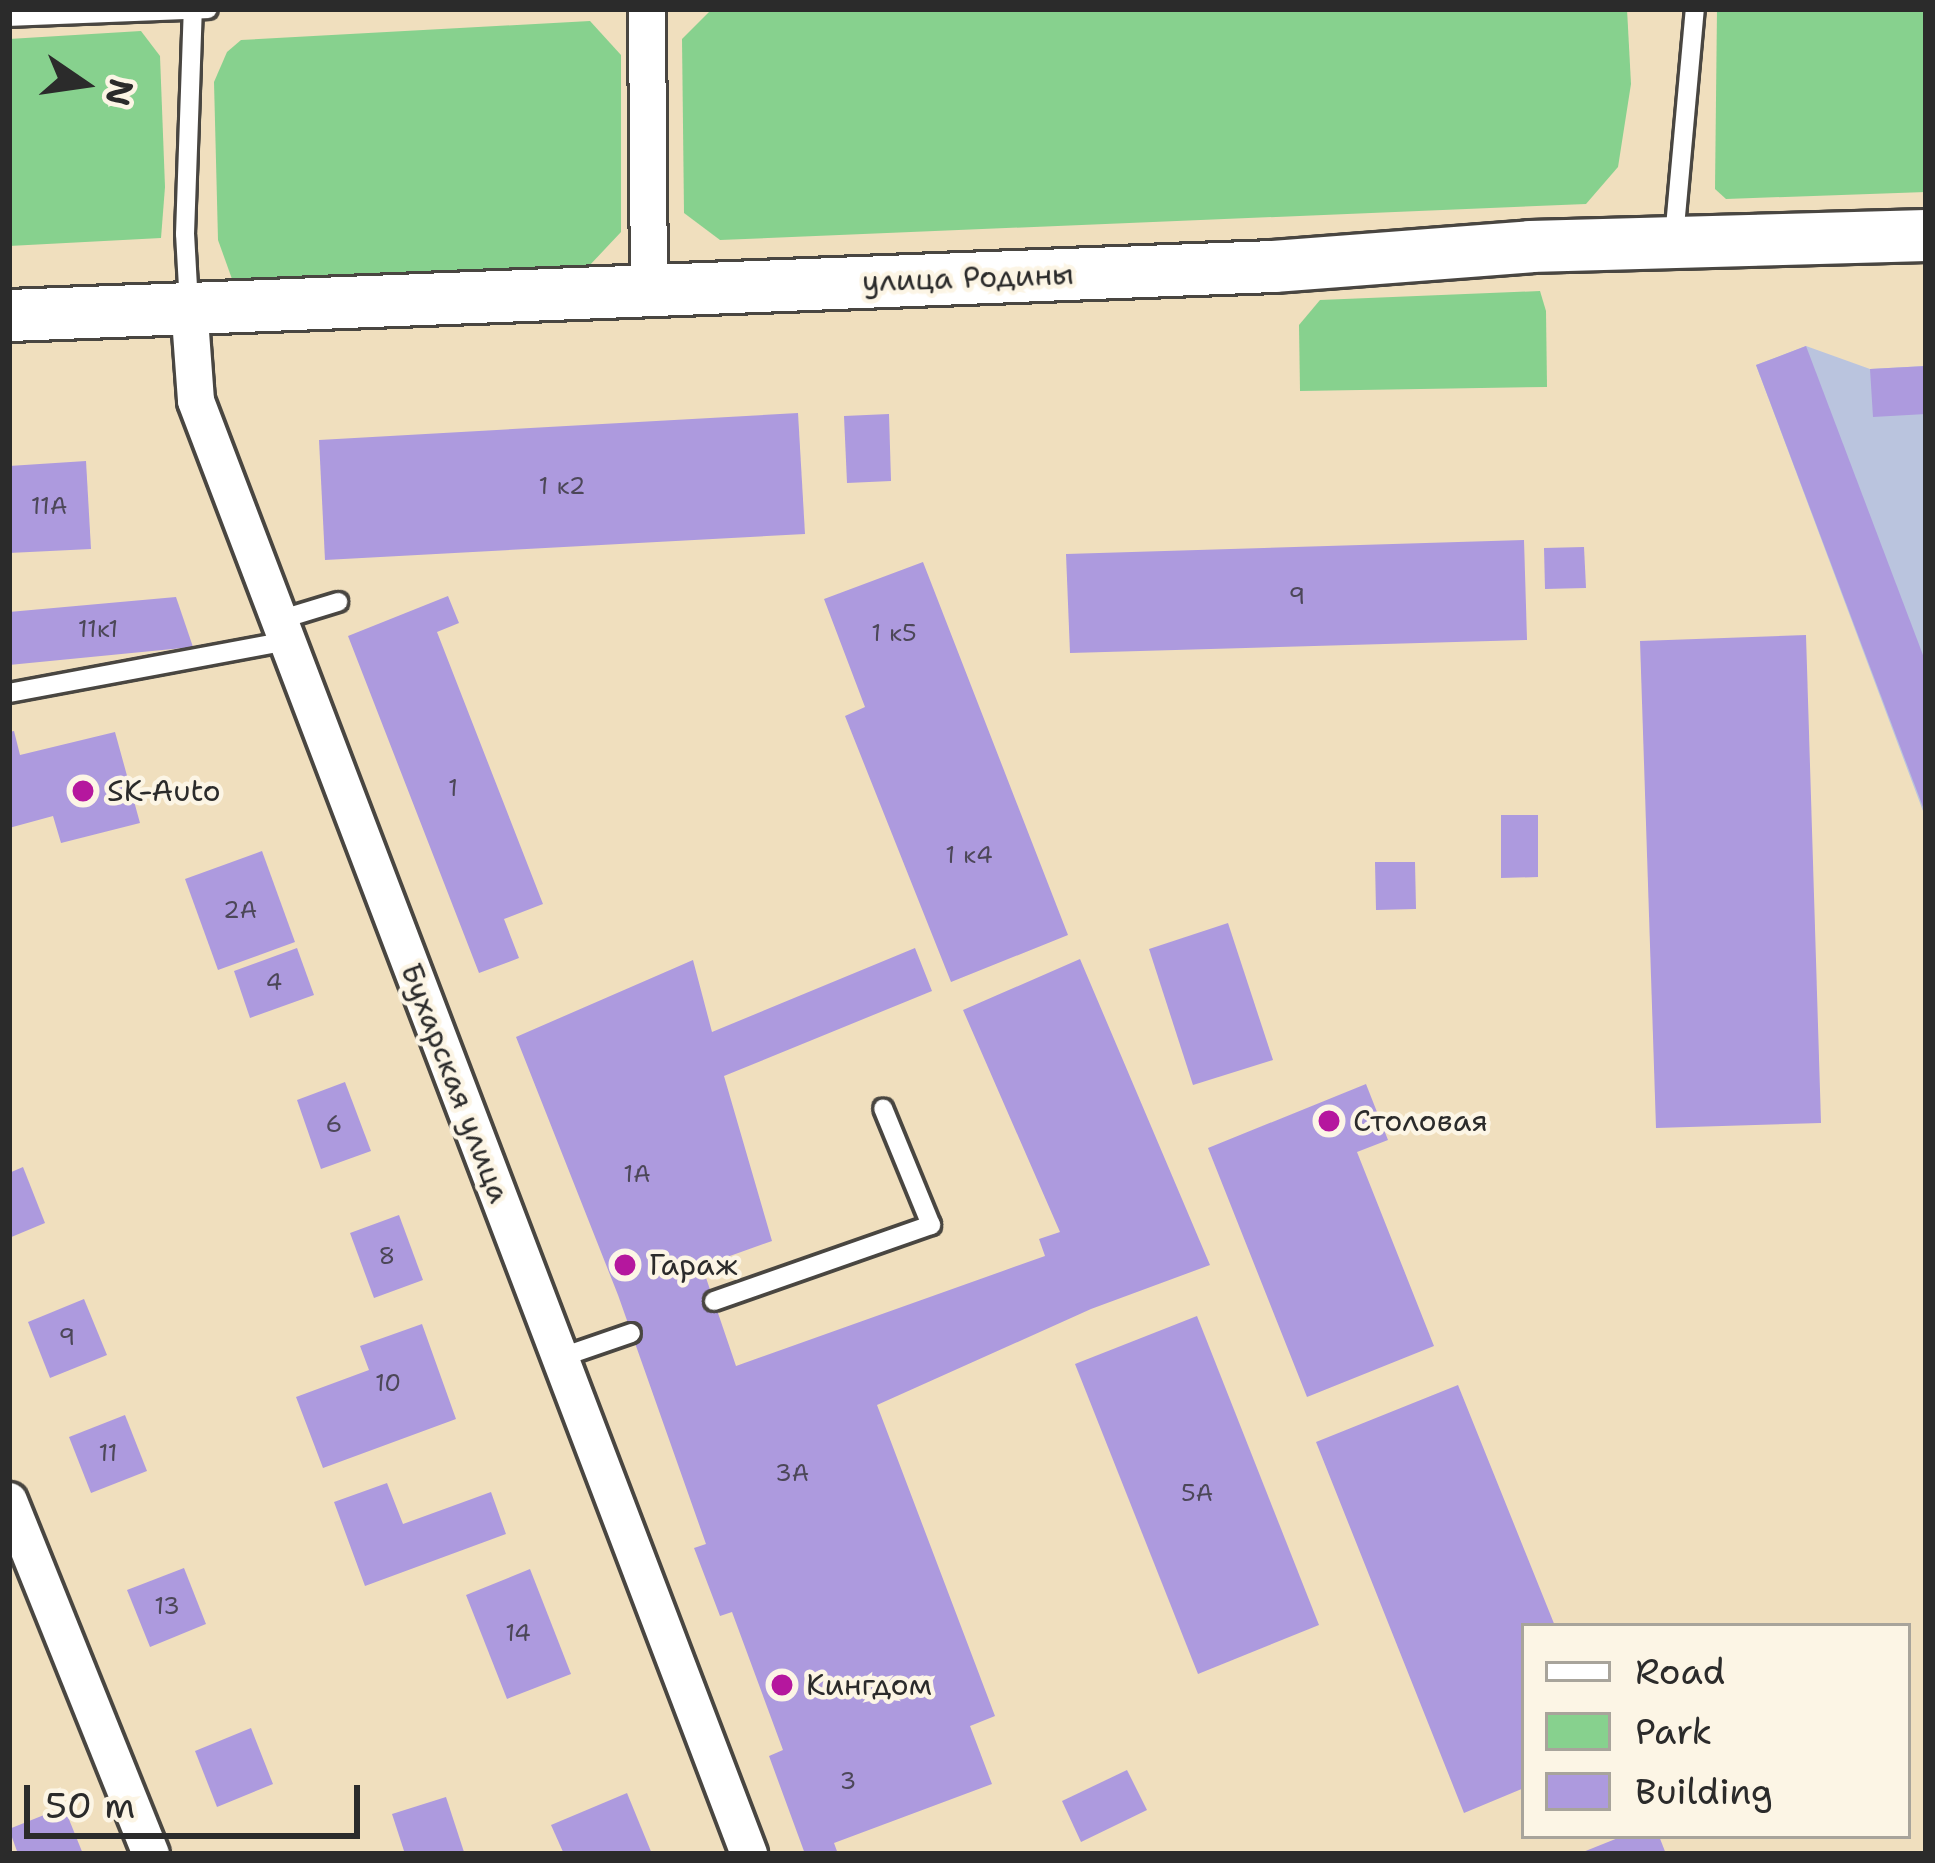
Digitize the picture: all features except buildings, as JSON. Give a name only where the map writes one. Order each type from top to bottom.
[{"type":"street","points":[[647,9],[650,290]]},
{"type":"street","name":"улица Родины","points":[[9,315],[1273,266],[1530,246],[1926,235]]},
{"type":"street","name":"Бухарская улица","points":[[189,305],[196,401],[749,1854]]},
{"type":"street","points":[[9,1501],[151,1854]]},
{"type":"lane","points":[[189,305],[185,234],[193,9]]},
{"type":"lane","points":[[9,16],[208,9]]},
{"type":"lane","points":[[1674,242],[1695,9]]},
{"type":"lane","points":[[9,693],[283,631],[338,602]]},
{"type":"lane","points":[[714,1301],[931,1226],[883,1108]]},
{"type":"lane","points":[[560,1358],[631,1333]]},
{"type":"shaded area","points":[[1806,346],[1870,369],[1926,366],[1926,819],[1756,365]]},
{"type":"green space","points":[[1627,9],[1631,84],[1618,167],[1586,204],[720,240],[684,213],[682,39],[709,12]]},
{"type":"green space","points":[[1717,9],[1926,9],[1926,192],[1726,199],[1715,189]]},
{"type":"green space","points":[[590,21],[621,55],[621,232],[589,266],[232,279],[218,240],[214,82],[227,52],[241,40]]},
{"type":"green space","points":[[141,31],[160,56],[165,187],[161,238],[9,246],[9,39]]},
{"type":"green space","points":[[1540,291],[1546,311],[1547,387],[1300,391],[1299,325],[1320,300]]},
{"type":"place","name":"SK-Auto","points":[[83,791]]},
{"type":"place","name":"Столовая","points":[[1329,1121]]},
{"type":"place","name":"Гараж","points":[[625,1265]]},
{"type":"place","name":"Кингдом","points":[[782,1685]]}]
